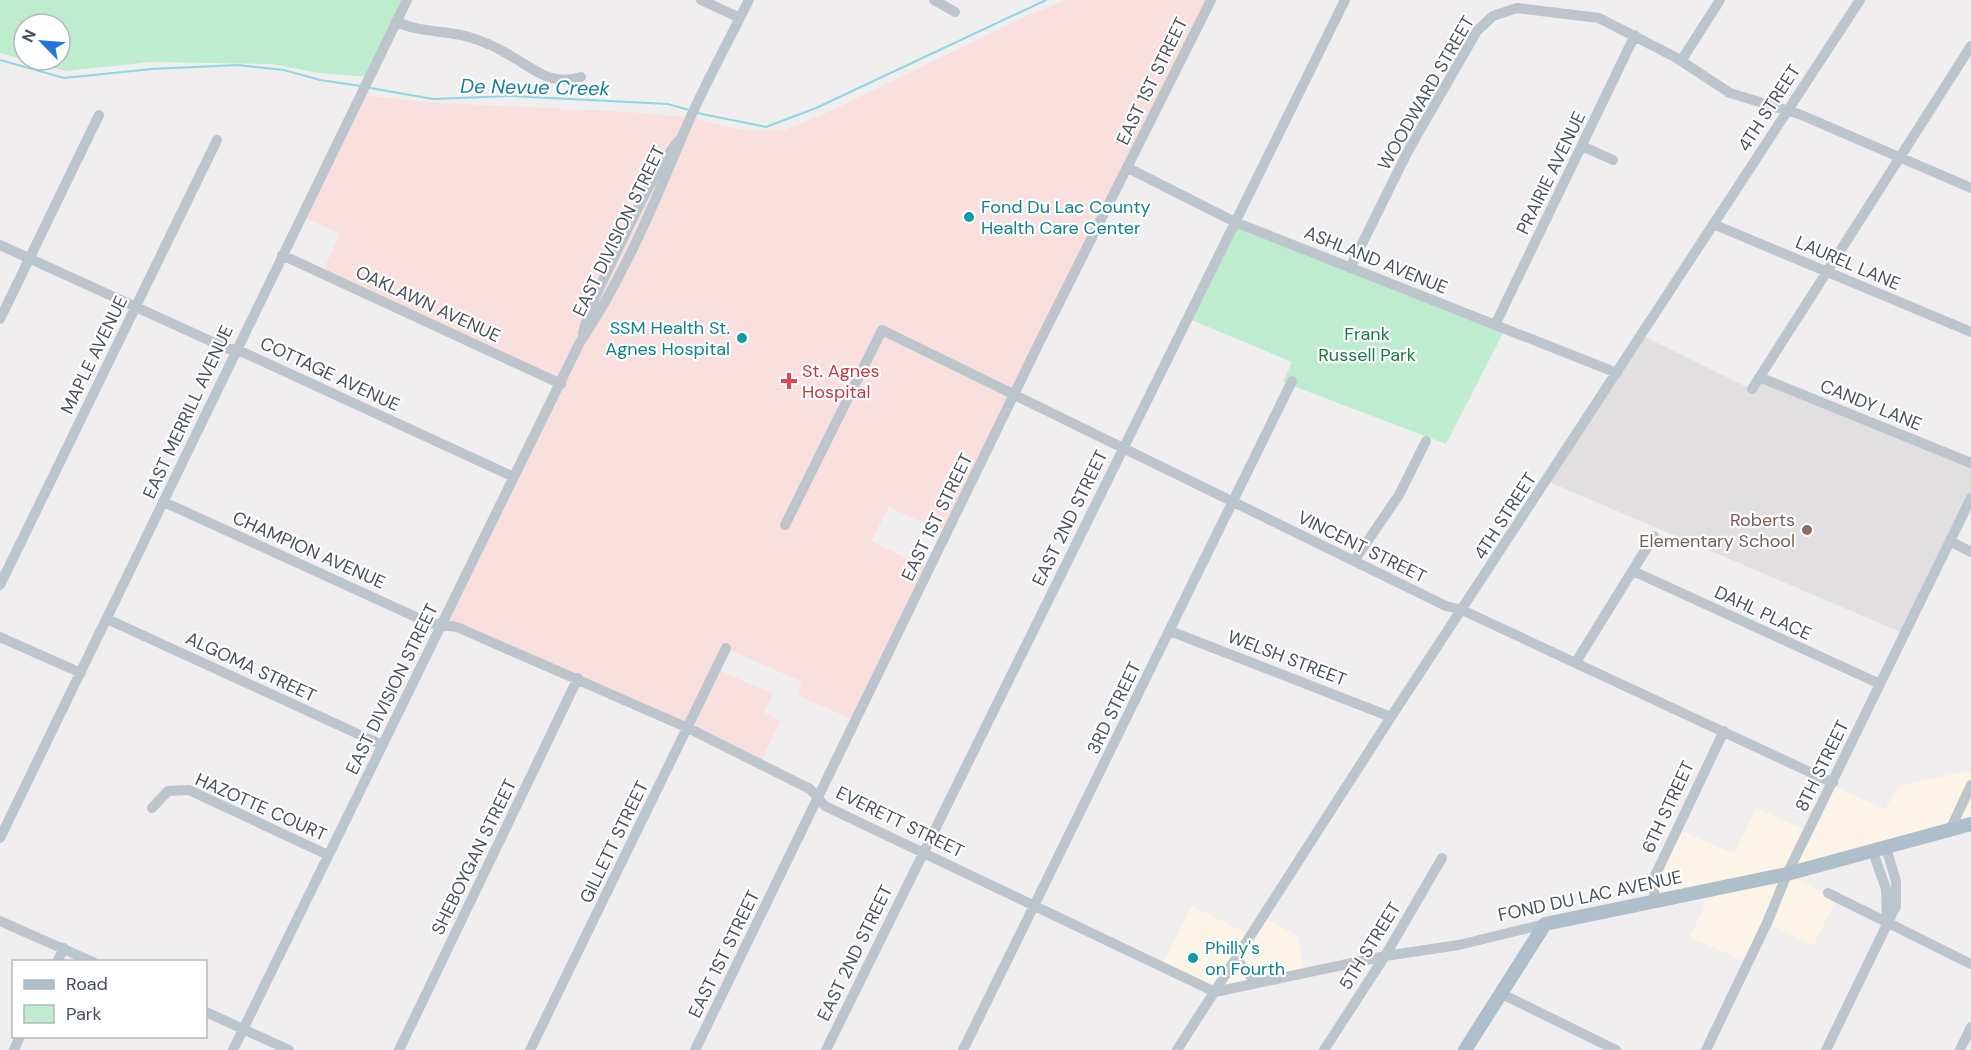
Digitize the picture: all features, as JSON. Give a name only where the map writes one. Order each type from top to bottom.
[{"type":"main road","name":"FOND DU LAC AVENUE","points":[[1545,924],[1787,874],[1971,824]]},
{"type":"main road","points":[[1465,1050],[1545,924]]},
{"type":"street","name":"EAST MERRILL AVENUE","points":[[0,838],[352,109],[407,0]]},
{"type":"street","points":[[701,0],[740,18]]},
{"type":"street","name":"EAST DIVISION STREET","points":[[233,1050],[561,384],[580,342],[590,308],[650,184],[684,132],[749,0]]},
{"type":"street","points":[[934,0],[955,12]]},
{"type":"street","name":"EAST 1ST STREET","points":[[695,1050],[1015,394],[1211,0]]},
{"type":"street","name":"EAST 2ND STREET","points":[[826,1050],[1345,0]]},
{"type":"street","points":[[1681,61],[1720,0]]},
{"type":"street","name":"4TH STREET","points":[[1177,1050],[1391,717],[1860,0]]},
{"type":"street","name":"WOODWARD STREET","points":[[1350,268],[1408,151],[1478,32],[1489,19],[1503,11],[1517,8],[1574,13],[1603,19],[1681,61],[1730,93],[1770,107],[1787,109],[1971,188]]},
{"type":"street","points":[[396,21],[410,28],[439,31],[478,40],[507,53],[551,79],[564,80],[580,77]]},
{"type":"street","name":"PRAIRIE AVENUE","points":[[1495,325],[1635,35]]},
{"type":"street","points":[[1752,389],[1971,46]]},
{"type":"street","points":[[0,319],[99,115]]},
{"type":"street","name":"MAPLE AVENUE","points":[[0,585],[218,140]]},
{"type":"street","points":[[1582,146],[1613,160]]},
{"type":"street","name":"ASHLAND AVENUE","points":[[1128,168],[1235,222],[1617,373]]},
{"type":"street","name":"LAUREL LANE","points":[[1713,224],[1971,332]]},
{"type":"street","name":"COTTAGE AVENUE","points":[[0,245],[228,349],[236,349],[514,477]]},
{"type":"street","name":"OAKLAWN AVENUE","points":[[282,255],[561,384]]},
{"type":"street","name":"VINCENT STREET","points":[[785,525],[882,330],[1446,606],[1462,610],[1576,662],[1833,783]]},
{"type":"street","name":"CANDY LANE","points":[[1759,377],[1971,463]]},
{"type":"street","name":"3RD STREET","points":[[963,1050],[1292,381]]},
{"type":"street","points":[[1354,561],[1399,495],[1426,441]]},
{"type":"street","name":"8TH STREET","points":[[1706,1050],[1767,923],[1787,874],[1971,498]]},
{"type":"street","name":"CHAMPION AVENUE","points":[[164,502],[429,623],[441,625]]},
{"type":"street","points":[[1576,662],[1654,536]]},
{"type":"street","points":[[1950,542],[1971,552]]},
{"type":"street","name":"DAHL PLACE","points":[[1633,571],[1880,684]]},
{"type":"street","name":"ALGOMA STREET","points":[[107,619],[382,745]]},
{"type":"street","name":"EVERETT STREET","points":[[441,625],[457,627],[688,728],[810,789],[825,806],[1215,992]]},
{"type":"street","name":"WELSH STREET","points":[[1170,631],[1391,717]]},
{"type":"street","points":[[0,637],[81,673]]},
{"type":"street","name":"GILLETT STREET","points":[[530,1050],[726,648]]},
{"type":"street","name":"SHEBOYGAN STREET","points":[[399,1050],[578,678]]},
{"type":"street","name":"6TH STREET","points":[[1655,900],[1653,880],[1724,731]]},
{"type":"street","points":[[1950,830],[1971,785]]},
{"type":"street","name":"HAZOTTE COURT","points":[[152,808],[168,791],[189,790],[328,855]]},
{"type":"street","points":[[1826,1050],[1896,906],[1897,892],[1880,850]]},
{"type":"street","name":"5TH STREET","points":[[1324,1050],[1385,957],[1442,858]]},
{"type":"street","points":[[1828,893],[1971,964]]},
{"type":"street","points":[[0,921],[89,960]]},
{"type":"street","name":"FOND DU LAC AVENUE","points":[[1215,992],[1385,957],[1459,945],[1545,924]]},
{"type":"street","points":[[58,960],[64,948]]},
{"type":"street","points":[[1239,954],[1240,965],[1246,973],[1259,980],[1268,981]]},
{"type":"street","points":[[1502,994],[1616,1050]]},
{"type":"street","points":[[207,1012],[289,1050]]},
{"type":"street","points":[[1960,1050],[1971,1026]]},
{"type":"shaded area","name":"St. Agnes Hospital","points":[[1066,0],[1211,0],[947,534],[889,507],[871,541],[929,569],[856,721],[798,695],[802,682],[726,648],[716,669],[773,694],[764,713],[780,721],[760,764],[441,625],[561,384],[322,273],[340,234],[301,216],[359,95],[440,103],[630,112],[691,118],[749,131],[784,130],[826,113],[1026,16]]},
{"type":"shaded area","points":[[1641,335],[1751,389],[1759,377],[1971,463],[1971,498],[1905,634],[1547,481]]},
{"type":"shaded area","points":[[1971,770],[1971,824],[1788,875],[1837,899],[1813,946],[1767,923],[1748,963],[1690,937],[1704,907],[1703,890],[1653,894],[1677,829],[1734,854],[1756,808],[1809,832],[1833,783],[1837,788],[1885,809],[1899,786]]},
{"type":"shaded area","points":[[1192,906],[1251,935],[1263,917],[1298,936],[1305,973],[1215,992],[1161,967]]},
{"type":"green space","points":[[0,0],[406,0],[368,77],[319,73],[273,64],[150,62],[72,70],[72,12],[12,12],[12,56],[0,53]]},
{"type":"green space","name":"Frank Russell Park","points":[[1235,222],[1505,329],[1446,444],[1283,382],[1292,362],[1187,318]]},
{"type":"waterway","name":"De Nevue Creek","points":[[697,113],[766,127],[816,108],[1046,0]]},
{"type":"waterway","name":"De Nevue Creek","points":[[0,60],[64,78],[152,69],[237,65],[284,70],[320,80],[361,86]]},
{"type":"waterway","name":"De Nevue Creek","points":[[370,88],[433,99],[510,96],[668,104],[689,110]]},
{"type":"place","name":"Fond Du Lac County Health Care Center","points":[[969,217]]},
{"type":"place","name":"SSM Health St. Agnes Hospital","points":[[742,338]]},
{"type":"place","name":"St. Agnes Hospital","points":[[789,381]]},
{"type":"place","name":"Roberts Elementary School","points":[[1807,530]]},
{"type":"place","name":"Philly's on Fourth","points":[[1193,958]]}]
